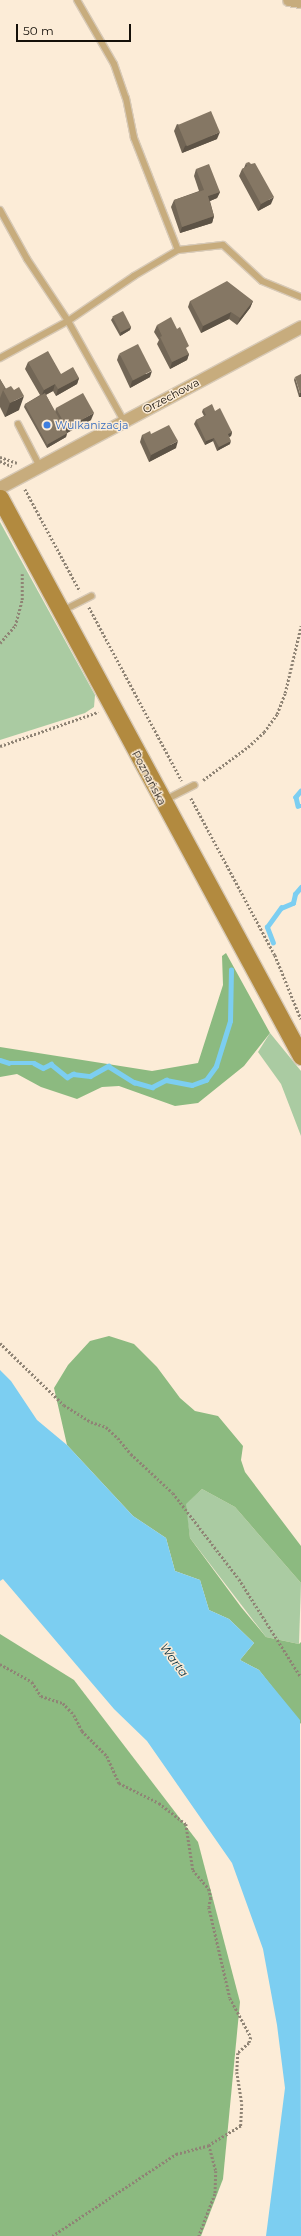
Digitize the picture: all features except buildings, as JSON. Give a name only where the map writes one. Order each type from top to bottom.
[{"type":"main road","name":"Poznańska","points":[[0,498],[162,802],[301,1056]]},
{"type":"street","name":"Orzechowa","points":[[0,488],[301,328]]},
{"type":"lane","points":[[77,0],[114,64],[126,98],[134,138],[178,250]]},
{"type":"lane","points":[[0,210],[28,259],[68,321],[124,422]]},
{"type":"lane","points":[[0,358],[68,321],[134,276],[178,250],[223,245],[262,281],[301,297]]},
{"type":"lane","points":[[18,424],[40,468]]},
{"type":"lane","points":[[61,612],[91,596]]},
{"type":"lane","points":[[162,802],[194,785]]},
{"type":"path","points":[[0,461],[12,466],[16,472]]},
{"type":"path","points":[[23,485],[275,955],[301,1019]]},
{"type":"path","points":[[0,644],[15,626],[22,600],[22,571]]},
{"type":"path","points":[[194,785],[248,747],[264,732],[277,714],[285,693],[301,626]]},
{"type":"path","points":[[0,746],[112,708]]},
{"type":"path","points":[[0,1343],[64,1405],[91,1422],[106,1427],[118,1438],[131,1454],[173,1493],[239,1580],[301,1676]]},
{"type":"path","points":[[0,1664],[32,1682],[41,1696],[63,1703],[74,1715],[82,1731],[107,1756],[119,1783],[159,1803],[186,1824],[193,1870],[209,1890],[211,1898],[209,1907],[230,1998],[251,2037],[248,2043],[238,2053],[237,2072],[242,2104],[241,2126],[209,2145],[176,2154],[52,2236]]},
{"type":"path","points":[[199,2236],[215,2194],[216,2171],[209,2145]]},
{"type":"green space","points":[[0,522],[95,695],[94,707],[85,713],[0,740]]},
{"type":"green space","points":[[226,953],[270,1033],[244,1066],[198,1103],[175,1106],[119,1086],[102,1087],[77,1099],[41,1087],[17,1074],[0,1077],[0,1047],[152,1071],[198,1063],[223,985],[222,956]]},
{"type":"green space","points":[[270,1033],[301,1071],[301,1136],[281,1084],[258,1052]]},
{"type":"green space","points":[[109,1336],[134,1344],[157,1367],[180,1398],[195,1411],[218,1416],[243,1446],[241,1460],[245,1472],[301,1546],[301,1583],[235,1507],[202,1489],[186,1504],[190,1538],[241,1607],[266,1637],[299,1644],[301,1642],[301,1724],[259,1670],[240,1660],[254,1643],[229,1619],[209,1610],[200,1580],[175,1571],[166,1538],[133,1516],[67,1445],[54,1388],[68,1365],[90,1341]]},
{"type":"green space","points":[[202,1489],[235,1507],[301,1583],[299,1644],[266,1637],[190,1538],[185,1504]]},
{"type":"green space","points":[[0,1634],[74,1680],[198,1842],[240,2002],[223,2179],[201,2236],[0,2236]]},
{"type":"water","name":"Warta","points":[[0,1370],[11,1381],[37,1420],[67,1445],[133,1516],[166,1538],[175,1571],[200,1580],[209,1610],[229,1619],[254,1643],[240,1660],[259,1670],[300,1720],[301,2236],[266,2236],[285,2088],[277,2025],[263,1949],[232,1863],[147,1741],[114,1709],[3,1579],[0,1581]]},
{"type":"waterway","points":[[301,791],[296,797],[298,806],[301,806]]},
{"type":"waterway","points":[[273,943],[267,927],[281,908],[293,903],[295,894],[301,887]]},
{"type":"waterway","points":[[0,1060],[9,1063],[34,1063],[43,1068],[51,1064],[67,1077],[73,1074],[90,1076],[108,1066],[134,1082],[152,1087],[166,1080],[192,1085],[206,1080],[216,1066],[230,1021],[231,970]]},
{"type":"place","name":"Wulkanizacja","points":[[47,425]]}]
